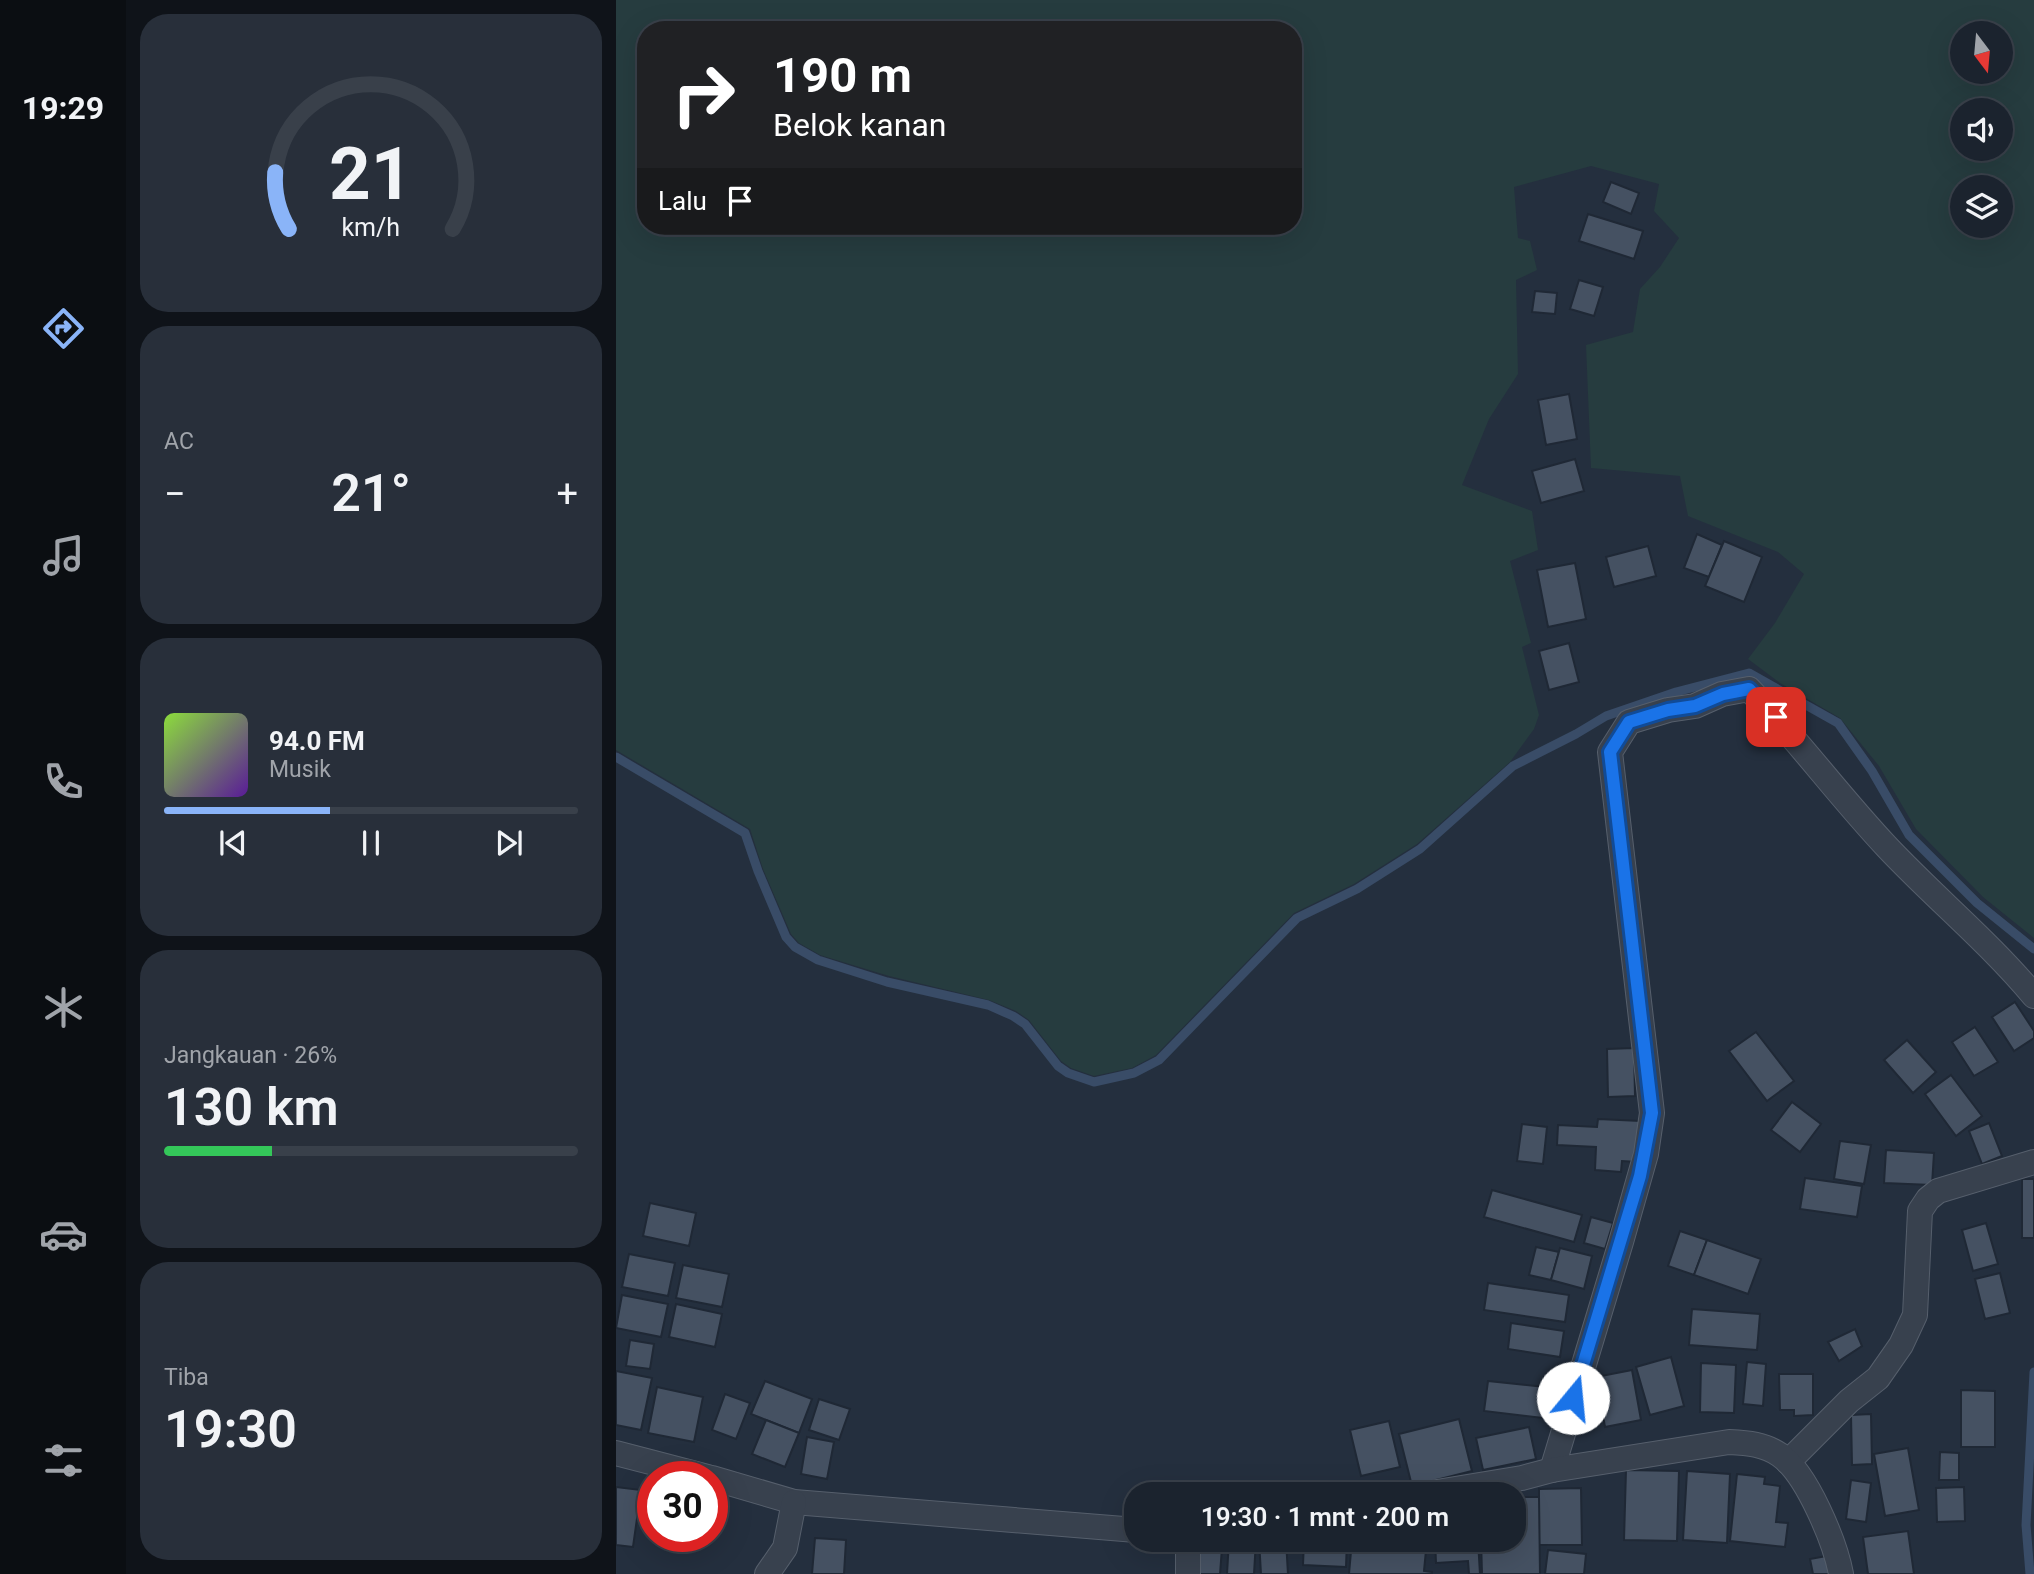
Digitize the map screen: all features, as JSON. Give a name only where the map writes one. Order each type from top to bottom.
[{"type":"street","points":[[1552,1469],[1622,1242],[1646,1154],[1652,1113],[1610,752],[1629,722],[1749,689],[1888,848],[1998,954],[2034,996]]},
{"type":"street","points":[[1788,1462],[1849,1401],[1878,1378],[1901,1345],[1915,1315],[1920,1211],[1928,1199],[1938,1191],[2034,1162]]},
{"type":"street","points":[[1498,1482],[1552,1469],[1729,1441],[1758,1444],[1779,1454],[1788,1462],[1824,1520],[1838,1557],[1841,1574]]},
{"type":"street","points":[[616,1453],[646,1461]]},
{"type":"street","points":[[728,1483],[794,1502],[1124,1529]]},
{"type":"street","points":[[767,1574],[785,1548],[794,1502]]},
{"type":"street","points":[[1188,1552],[1188,1574]]},
{"type":"green space","points":[[616,0],[2034,0],[2034,938],[1983,897],[1916,829],[1879,766],[1840,718],[1780,683],[1748,659],[1775,623],[1804,574],[1778,552],[1688,516],[1680,476],[1591,468],[1586,345],[1633,332],[1640,289],[1660,267],[1679,238],[1654,211],[1659,184],[1591,166],[1514,187],[1518,238],[1530,241],[1537,270],[1516,280],[1518,374],[1489,419],[1462,485],[1532,511],[1538,550],[1510,561],[1531,643],[1522,647],[1539,715],[1534,729],[1510,762],[1417,844],[1354,884],[1294,913],[1156,1055],[1132,1068],[1094,1076],[1071,1068],[1061,1061],[1029,1020],[1016,1011],[989,1000],[889,976],[820,955],[799,943],[791,934],[763,869],[750,829],[616,750]]},
{"type":"building","points":[[1611,182],[1639,193],[1631,214],[1603,202]]},
{"type":"building","points":[[1588,214],[1643,231],[1634,259],[1579,241]]},
{"type":"building","points":[[1579,280],[1603,287],[1594,316],[1570,309]]},
{"type":"building","points":[[1535,291],[1557,293],[1555,314],[1532,312]]},
{"type":"building","points":[[1569,394],[1577,439],[1546,445],[1538,400]]},
{"type":"building","points":[[1575,459],[1584,491],[1541,503],[1532,471]]},
{"type":"building","points":[[1697,534],[1722,545],[1709,577],[1684,568]]},
{"type":"building","points":[[1724,541],[1762,557],[1744,602],[1705,586]]},
{"type":"building","points":[[1648,546],[1656,576],[1614,587],[1606,557]]},
{"type":"building","points":[[1575,563],[1586,619],[1548,627],[1537,570]]},
{"type":"building","points":[[1569,643],[1579,682],[1549,690],[1539,651]]},
{"type":"building","points":[[2015,1002],[2034,1031],[2034,1038],[2014,1051],[1992,1017]]},
{"type":"building","points":[[1975,1027],[1998,1062],[1974,1076],[1952,1042]]},
{"type":"building","points":[[1756,1032],[1794,1081],[1767,1101],[1729,1051]]},
{"type":"building","points":[[1907,1040],[1936,1072],[1913,1093],[1884,1060]]},
{"type":"building","points":[[1634,1048],[1635,1096],[1608,1097],[1607,1049]]},
{"type":"building","points":[[1951,1075],[1982,1116],[1956,1136],[1925,1094]]},
{"type":"building","points":[[1792,1102],[1821,1124],[1800,1152],[1771,1130]]},
{"type":"building","points":[[1598,1119],[1641,1121],[1638,1162],[1622,1161],[1621,1172],[1595,1170],[1596,1147],[1557,1145],[1558,1125],[1597,1127]]},
{"type":"building","points":[[1989,1123],[2002,1156],[1982,1164],[1969,1131]]},
{"type":"building","points":[[1522,1124],[1547,1127],[1543,1164],[1517,1161]]},
{"type":"building","points":[[1840,1141],[1871,1145],[1864,1184],[1834,1179]]},
{"type":"building","points":[[1886,1150],[1934,1153],[1932,1185],[1884,1183]]},
{"type":"building","points":[[1805,1178],[1862,1186],[1857,1217],[1800,1209]]},
{"type":"building","points":[[2022,1179],[2034,1179],[2034,1238],[2022,1238]]},
{"type":"building","points":[[1492,1190],[1582,1215],[1574,1242],[1484,1217]]},
{"type":"building","points":[[650,1203],[696,1213],[689,1246],[643,1236]]},
{"type":"building","points":[[1591,1217],[1613,1223],[1605,1249],[1584,1243]]},
{"type":"building","points":[[1986,1223],[1998,1264],[1973,1271],[1962,1230]]},
{"type":"building","points":[[1680,1231],[1707,1240],[1694,1275],[1668,1266]]},
{"type":"building","points":[[1707,1240],[1761,1259],[1748,1294],[1694,1275]]},
{"type":"building","points":[[1536,1247],[1559,1252],[1551,1280],[1529,1275]]},
{"type":"building","points":[[1560,1248],[1592,1256],[1584,1289],[1551,1280]]},
{"type":"building","points":[[629,1254],[675,1263],[668,1296],[622,1287]]},
{"type":"building","points":[[683,1265],[729,1274],[722,1307],[676,1298]]},
{"type":"building","points":[[2000,1273],[2010,1313],[1985,1319],[1975,1279]]},
{"type":"building","points":[[1488,1283],[1569,1295],[1565,1322],[1484,1310]]},
{"type":"building","points":[[622,1295],[668,1304],[661,1337],[616,1328]]},
{"type":"building","points":[[676,1304],[722,1314],[715,1347],[669,1337]]},
{"type":"building","points":[[1692,1309],[1760,1314],[1757,1350],[1689,1345]]},
{"type":"building","points":[[1511,1323],[1564,1331],[1560,1357],[1508,1349]]},
{"type":"building","points":[[1855,1329],[1862,1346],[1839,1361],[1828,1342]]},
{"type":"building","points":[[630,1340],[654,1344],[650,1369],[626,1366]]},
{"type":"building","points":[[1671,1357],[1684,1406],[1650,1415],[1636,1367]]},
{"type":"building","points":[[1747,1362],[1766,1364],[1763,1406],[1743,1404]]},
{"type":"building","points":[[1701,1363],[1736,1365],[1734,1413],[1700,1412]]},
{"type":"building","points":[[1632,1370],[1641,1420],[1605,1427],[1596,1377]]},
{"type":"building","points":[[616,1371],[652,1378],[641,1430],[616,1425]]},
{"type":"building","points":[[1779,1374],[1813,1374],[1813,1415],[1794,1416],[1794,1410],[1780,1410]]},
{"type":"building","points":[[765,1381],[812,1399],[799,1433],[751,1414]]},
{"type":"building","points":[[1488,1381],[1564,1389],[1560,1420],[1484,1411]]},
{"type":"building","points":[[657,1387],[703,1397],[694,1442],[648,1433]]},
{"type":"building","points":[[1961,1390],[1995,1391],[1995,1447],[1961,1447]]},
{"type":"building","points":[[725,1394],[750,1403],[736,1439],[712,1430]]},
{"type":"building","points":[[819,1399],[850,1409],[839,1440],[809,1430]]},
{"type":"building","points":[[1871,1414],[1872,1464],[1852,1465],[1851,1415]]},
{"type":"building","points":[[1459,1419],[1472,1471],[1428,1482],[1411,1482],[1399,1434]]},
{"type":"building","points":[[766,1420],[799,1433],[785,1467],[752,1454]]},
{"type":"building","points":[[1389,1421],[1400,1467],[1361,1476],[1350,1430]]},
{"type":"building","points":[[1529,1427],[1536,1459],[1483,1470],[1476,1438]]},
{"type":"building","points":[[807,1437],[834,1442],[827,1479],[801,1474]]},
{"type":"building","points":[[1908,1448],[1919,1510],[1885,1516],[1874,1454]]},
{"type":"building","points":[[1940,1452],[1959,1453],[1959,1480],[1939,1480]]},
{"type":"building","points":[[1626,1470],[1679,1471],[1677,1541],[1624,1540]]},
{"type":"building","points":[[1687,1471],[1730,1474],[1727,1543],[1683,1540]]},
{"type":"building","points":[[1737,1474],[1765,1477],[1764,1484],[1780,1486],[1776,1522],[1788,1523],[1785,1547],[1730,1541]]},
{"type":"building","points":[[1851,1480],[1871,1483],[1866,1522],[1846,1519]]},
{"type":"building","points":[[616,1487],[637,1490],[633,1547],[616,1545]]},
{"type":"building","points":[[1964,1487],[1965,1521],[1937,1522],[1936,1488]]},
{"type":"building","points":[[1581,1488],[1582,1545],[1539,1545],[1539,1489]]},
{"type":"building","points":[[1526,1497],[1539,1497],[1540,1574],[1482,1574],[1481,1552],[1526,1552]]},
{"type":"building","points":[[1908,1531],[1914,1574],[1868,1574],[1863,1537]]},
{"type":"building","points":[[815,1538],[846,1540],[844,1574],[812,1574]]},
{"type":"building","points":[[1548,1550],[1586,1554],[1584,1574],[1545,1574]]},
{"type":"building","points":[[1196,1552],[1222,1552],[1220,1574],[1194,1574]]},
{"type":"building","points":[[1228,1552],[1255,1552],[1254,1574],[1227,1574]]},
{"type":"building","points":[[1260,1552],[1287,1552],[1288,1574],[1261,1574]]},
{"type":"building","points":[[1304,1552],[1347,1552],[1346,1567],[1303,1565]]},
{"type":"building","points":[[1351,1552],[1426,1552],[1424,1571],[1432,1572],[1432,1574],[1349,1574]]},
{"type":"building","points":[[1436,1552],[1479,1552],[1480,1574],[1469,1574],[1468,1561],[1436,1563]]},
{"type":"building","points":[[1832,1555],[1835,1574],[1813,1574],[1810,1559]]},
{"type":"waterway","points":[[616,757],[745,833],[786,937],[795,947],[818,960],[887,982],[988,1005],[1013,1016],[1025,1024],[1058,1066],[1068,1073],[1094,1082],[1134,1073],[1159,1060],[1297,918],[1357,889],[1420,849],[1513,766],[1606,716],[1676,692],[1749,673],[1838,723],[1872,771],[1909,835],[1977,903],[2034,949]]},
{"type":"waterway","points":[[2030,1574],[2026,1525],[2034,1372]]},
{"type":"route","points":[[1573,1398],[1622,1242],[1646,1154],[1652,1113],[1610,752],[1629,722],[1668,710],[1695,706],[1723,694],[1749,689],[1776,717]]}]
